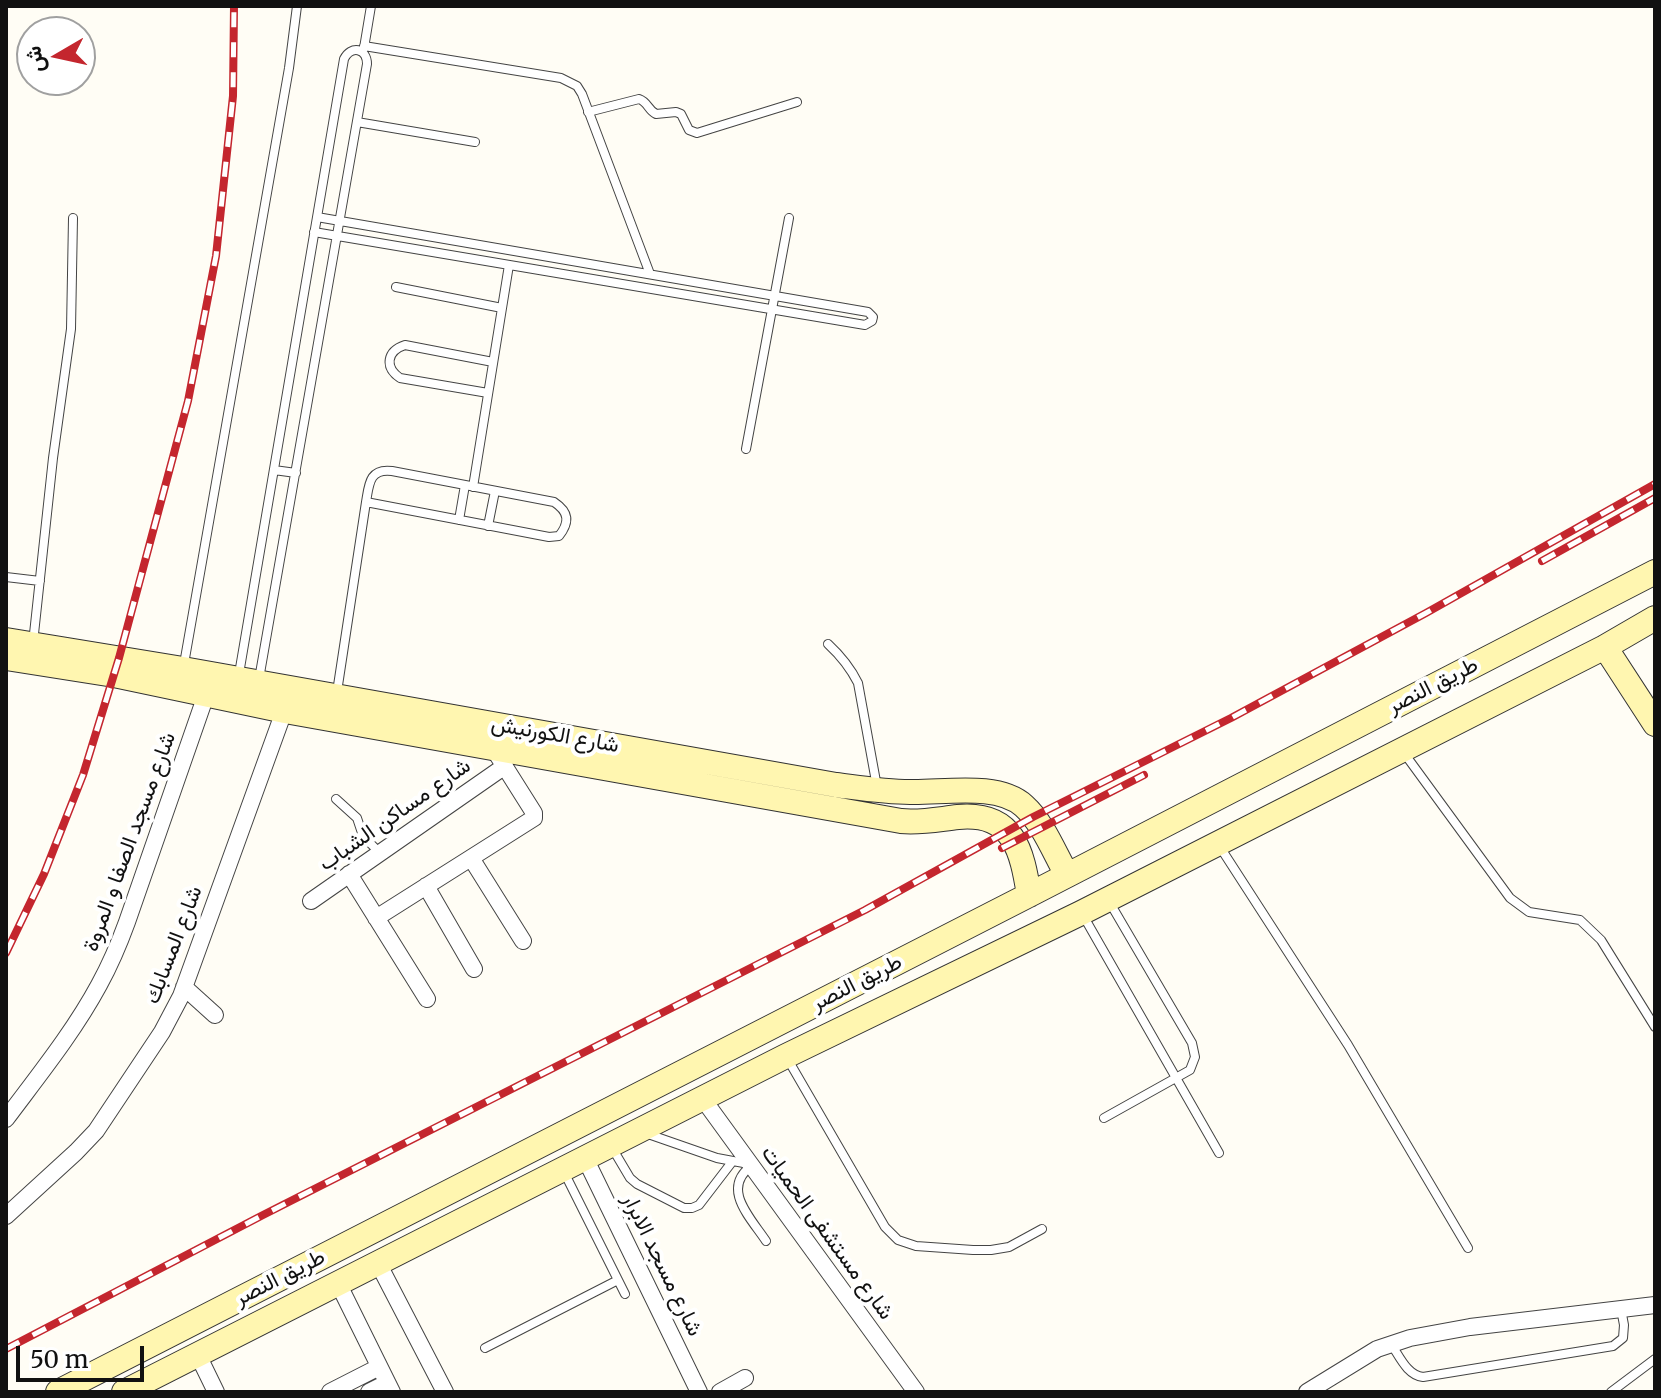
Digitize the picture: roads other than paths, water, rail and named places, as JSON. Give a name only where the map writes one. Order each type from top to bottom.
[{"type":"main road","name":"طريق النصر","points":[[58,1392],[1655,572]]},
{"type":"main road","name":"طريق النصر","points":[[124,1392],[786,1056],[1218,844],[1605,647],[1655,618]]},
{"type":"main road","name":"شارع الكورنيش","points":[[6,640],[32,653],[206,695],[288,700],[336,697],[836,785],[909,792],[973,791],[1012,798],[1030,812],[1067,875]]},
{"type":"main road","points":[[1605,647],[1655,724]]},
{"type":"main road","name":"شارع الكورنيش","points":[[6,658],[32,653],[183,669],[248,681],[288,700],[499,757],[914,822],[981,817],[1003,828],[1016,841],[1029,895]]},
{"type":"main road","points":[[872,815],[878,790]]},
{"type":"street","name":"شارع مسجد الصفا و المروة","points":[[6,1119],[79,1018],[114,956],[206,695]]},
{"type":"street","name":"شارع المسابك","points":[[6,1216],[96,1131],[162,1032],[184,987],[288,700]]},
{"type":"street","name":"شارع مساكن الشباب","points":[[311,901],[380,853],[499,757]]},
{"type":"street","points":[[376,918],[535,816],[499,757]]},
{"type":"street","points":[[471,858],[523,941]]},
{"type":"street","points":[[349,874],[427,999]]},
{"type":"street","points":[[426,886],[474,969]]},
{"type":"street","points":[[184,987],[215,1015]]},
{"type":"street","name":"شارع مستشفى الحميات","points":[[703,1099],[916,1392]]},
{"type":"street","name":"شارع مسجد الابرار","points":[[585,1158],[699,1392]]},
{"type":"street","points":[[378,1263],[445,1392]]},
{"type":"street","points":[[338,1283],[389,1388],[369,1392]]},
{"type":"street","points":[[1307,1392],[1377,1349],[1428,1333],[1655,1305]]},
{"type":"street","points":[[198,1355],[216,1392]]},
{"type":"street","points":[[330,1392],[379,1367]]},
{"type":"street","points":[[720,1392],[745,1378]]},
{"type":"lane","points":[[183,669],[289,68],[297,6]]},
{"type":"lane","points":[[248,681],[275,590],[367,64],[364,49],[371,6]]},
{"type":"lane","points":[[248,681],[254,586],[346,53],[364,49],[561,78],[577,86],[650,274]]},
{"type":"lane","points":[[588,112],[639,99],[656,114],[681,114],[689,130],[697,133],[797,102]]},
{"type":"lane","points":[[357,122],[475,142]]},
{"type":"lane","points":[[314,232],[865,325],[873,317],[868,312],[317,217]]},
{"type":"lane","points":[[32,653],[53,458],[71,329],[73,218]]},
{"type":"lane","points":[[746,449],[789,218]]},
{"type":"lane","points":[[459,520],[488,393],[509,250]]},
{"type":"lane","points":[[633,286],[635,272]]},
{"type":"lane","points":[[396,287],[502,308]]},
{"type":"lane","points":[[488,393],[400,378],[392,373],[390,355],[396,348],[405,345],[493,362]]},
{"type":"lane","points":[[274,470],[296,473]]},
{"type":"lane","points":[[336,697],[369,482],[373,476],[385,470],[554,502],[563,508],[567,518],[559,536],[549,537],[366,502]]},
{"type":"lane","points":[[488,526],[495,491]]},
{"type":"lane","points":[[6,577],[40,581]]},
{"type":"lane","points":[[254,586],[275,590]]},
{"type":"lane","points":[[828,644],[840,655],[858,683],[878,790]]},
{"type":"lane","points":[[1402,749],[1510,898],[1529,912],[1580,920],[1601,940],[1655,1027]]},
{"type":"lane","points":[[336,799],[357,818],[363,836],[380,853]]},
{"type":"lane","points":[[1218,844],[1348,1045],[1468,1248]]},
{"type":"lane","points":[[1104,1118],[1190,1070],[1195,1057],[1192,1043],[1108,899]]},
{"type":"lane","points":[[1081,913],[1219,1153]]},
{"type":"lane","points":[[786,1056],[885,1227],[898,1240],[916,1246],[991,1250],[1009,1247],[1042,1229]]},
{"type":"lane","points":[[639,1131],[732,1162],[750,1165]]},
{"type":"lane","points":[[610,1145],[637,1184],[684,1208],[699,1205],[732,1162]]},
{"type":"lane","points":[[750,1165],[739,1179],[738,1197],[766,1241]]},
{"type":"lane","points":[[563,1169],[625,1294]]},
{"type":"lane","points":[[485,1348],[618,1280]]},
{"type":"lane","points":[[1391,1344],[1410,1373],[1423,1377],[1613,1346],[1623,1338],[1621,1309]]},
{"type":"lane","points":[[1611,1392],[1655,1359]]},
{"type":"railway","points":[[6,953],[44,874],[83,775],[119,658],[188,401],[216,256],[233,96],[234,6]]},
{"type":"railway","points":[[6,1349],[865,910],[1033,817],[1231,718],[1426,613],[1655,484]]},
{"type":"railway","points":[[1542,561],[1655,498]]},
{"type":"railway","points":[[1002,848],[1144,775]]}]
